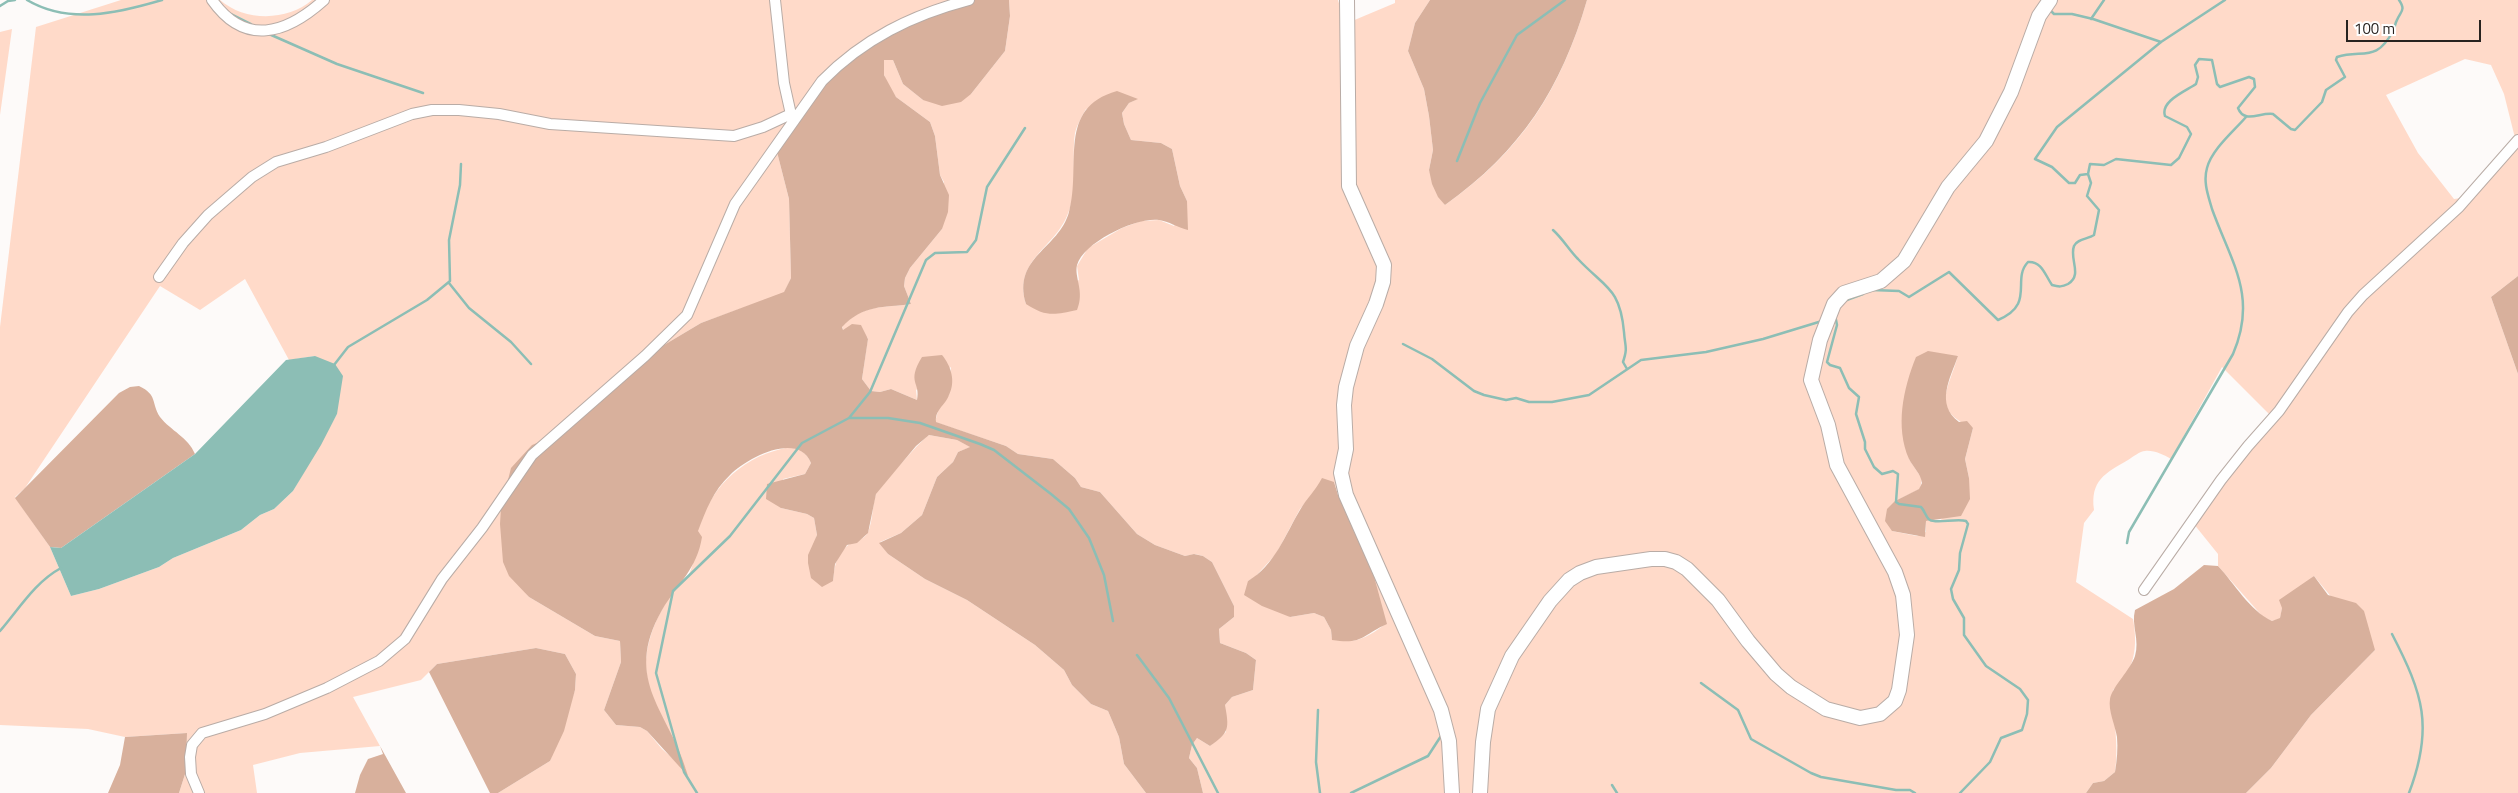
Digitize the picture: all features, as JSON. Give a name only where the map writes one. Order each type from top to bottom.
[{"type":"street","points":[[212,0],[226,18],[245,29],[266,31],[279,29],[293,23],[324,0]]},
{"type":"street","points":[[775,0],[784,83],[792,118]]},
{"type":"street","points":[[199,793],[192,774],[190,757],[192,745],[202,733],[265,714],[328,688],[380,661],[405,639],[442,579],[482,528],[532,455],[645,356],[687,315],[735,204],[792,118],[828,76],[873,39],[912,20],[968,0]]},
{"type":"street","points":[[1347,0],[1349,186],[1384,265],[1383,282],[1376,304],[1357,346],[1346,387],[1344,405],[1346,449],[1341,473],[1346,495],[1441,710],[1449,741],[1452,793]]},
{"type":"street","points":[[1480,793],[1483,742],[1488,709],[1512,656],[1550,601],[1569,580],[1580,573],[1596,567],[1665,559],[1676,562],[1687,569],[1718,600],[1748,641],[1776,674],[1790,687],[1826,709],[1860,718],[1880,714],[1895,701],[1899,690],[1908,635],[1903,595],[1895,572],[1837,465],[1828,425],[1811,380],[1820,340],[1834,304],[1844,293],[1881,281],[1904,261],[1948,187],[1986,140],[2011,92],[2039,16],[2050,0]]},
{"type":"street","points":[[159,277],[183,243],[208,215],[252,177],[276,162],[326,147],[412,114],[432,110],[459,110],[499,114],[550,124],[734,136],[792,118]]},
{"type":"street","points":[[2144,590],[2221,480],[2290,397],[2348,312],[2363,295],[2459,207],[2518,140]]},
{"type":"shaded area","points":[[121,0],[220,0],[242,12],[266,16],[291,12],[312,0],[966,0],[901,25],[777,152],[789,199],[791,278],[784,293],[701,323],[659,348],[585,412],[569,430],[557,434],[522,588],[529,597],[595,636],[620,641],[621,662],[604,710],[616,725],[640,727],[647,731],[662,749],[686,770],[651,694],[646,659],[650,639],[661,611],[671,594],[691,570],[697,533],[702,518],[717,491],[727,479],[752,460],[786,448],[795,448],[803,452],[811,463],[805,474],[783,479],[781,508],[807,514],[814,518],[817,535],[815,542],[833,581],[840,553],[849,544],[861,539],[868,532],[876,494],[884,483],[929,435],[957,440],[971,447],[958,452],[953,462],[937,477],[922,515],[901,533],[880,542],[888,554],[925,579],[967,600],[1035,645],[1064,670],[1072,685],[1091,704],[1108,711],[1119,737],[1124,764],[1146,793],[498,793],[550,761],[575,690],[576,674],[565,654],[536,648],[437,664],[421,680],[353,697],[380,746],[300,753],[253,765],[257,793],[179,793],[186,771],[187,733],[125,737],[88,729],[0,725],[0,327],[36,27]],"holes":[[[245,279],[289,360],[315,356],[337,414],[293,491],[274,509],[260,515],[241,530],[173,558],[159,567],[99,589],[71,596],[50,547],[15,497],[25,488],[160,286],[200,310]]]},
{"type":"shaded area","points":[[966,0],[1009,0],[1010,16],[1005,51],[971,94],[961,102],[942,106],[923,100],[903,84],[893,60],[884,60],[884,75],[896,97],[930,122],[935,136],[940,175],[949,195],[948,212],[942,229],[910,268],[905,278],[904,286],[911,304],[874,308],[858,314],[842,327],[843,330],[852,324],[861,325],[868,339],[862,379],[871,391],[880,392],[891,389],[917,400],[918,394],[914,377],[922,357],[942,355],[950,369],[952,384],[947,399],[937,414],[936,422],[1006,446],[1018,454],[1053,459],[1075,478],[1081,487],[1100,492],[1137,534],[1155,545],[1185,556],[1194,554],[1203,556],[1212,562],[1234,606],[1234,617],[1219,629],[1220,643],[1246,653],[1256,660],[1253,690],[1232,697],[1225,705],[1227,724],[1225,733],[1210,746],[1197,738],[1192,745],[1189,758],[1197,768],[1203,793],[1146,793],[1124,764],[1119,737],[1108,711],[1091,704],[1072,685],[1064,670],[1035,645],[967,600],[925,579],[888,554],[879,543],[901,533],[922,515],[937,477],[953,462],[958,452],[970,447],[957,440],[929,435],[916,446],[876,494],[868,533],[857,543],[847,545],[835,564],[833,581],[822,587],[811,578],[808,563],[808,555],[817,535],[814,518],[807,514],[781,508],[766,499],[767,484],[805,474],[811,463],[804,454],[795,449],[784,448],[760,455],[738,468],[724,481],[711,501],[698,531],[702,537],[696,558],[662,610],[651,635],[646,657],[648,677],[653,696],[680,753],[688,776],[647,731],[640,727],[616,725],[604,710],[621,662],[620,641],[595,636],[529,597],[509,576],[503,562],[500,524],[501,508],[511,468],[532,445],[569,430],[585,412],[659,348],[701,323],[784,292],[791,278],[789,199],[777,152],[848,53]]},
{"type":"shaded area","points":[[1009,0],[1338,0],[1345,24],[1395,3],[1395,0],[1430,0],[1415,23],[1408,51],[1424,89],[1429,116],[1433,150],[1429,170],[1445,205],[1496,163],[1535,116],[1565,62],[1587,0],[2518,0],[2518,276],[2491,297],[2518,374],[2518,793],[2246,793],[2271,768],[2311,715],[2375,650],[2314,576],[2282,608],[2280,619],[2272,621],[2263,617],[2218,566],[2218,554],[2189,518],[2274,419],[2222,367],[2171,459],[2155,452],[2143,451],[2112,469],[2097,485],[2093,500],[2094,510],[2084,523],[2076,582],[2133,619],[2135,639],[2135,649],[2130,667],[2126,675],[2113,690],[2116,751],[2115,772],[2104,781],[2093,783],[2086,793],[1203,793],[1197,768],[1189,758],[1192,745],[1197,738],[1210,746],[1226,732],[1225,705],[1232,697],[1253,690],[1256,660],[1246,653],[1220,643],[1219,629],[1234,617],[1234,606],[1212,562],[1203,556],[1195,554],[1185,556],[1155,545],[1137,534],[1100,492],[1081,487],[1075,478],[1053,459],[1018,454],[1006,446],[935,422],[939,407],[949,395],[951,367],[916,390],[917,400],[891,389],[880,392],[871,391],[862,379],[868,338],[848,329],[843,330],[842,326],[866,310],[911,304],[904,286],[905,278],[910,268],[942,229],[944,182],[940,175],[935,136],[930,122],[893,93],[884,74],[884,60],[893,60],[903,84],[923,100],[971,94],[1005,51],[1010,16]],"holes":[[[2465,59],[2491,65],[2504,94],[2515,138],[2468,197],[2454,199],[2418,153],[2386,95]],[[1137,99],[1129,103],[1122,113],[1124,124],[1131,140],[1161,143],[1172,149],[1180,186],[1187,201],[1174,226],[1159,220],[1141,221],[1122,228],[1088,248],[1077,266],[1079,280],[1026,304],[1023,289],[1025,277],[1030,266],[1036,256],[1061,227],[1071,206],[1074,185],[1075,133],[1086,109]],[[1958,355],[1947,388],[1946,398],[1947,406],[1951,413],[1959,421],[1973,428],[1965,459],[1969,478],[1941,520],[1926,521],[1926,532],[1917,536],[1892,531],[1895,501],[1920,489],[1922,479],[1909,459]],[[1334,482],[1384,625],[1366,637],[1348,641],[1332,639],[1331,630],[1324,617],[1314,613],[1290,617],[1248,581],[1255,577],[1276,554],[1300,509],[1314,492]]]},
{"type":"shaded area","points":[[1430,0],[1587,0],[1565,62],[1535,116],[1496,163],[1445,205],[1438,197],[1432,184],[1429,170],[1433,150],[1429,116],[1424,89],[1408,51],[1415,23]]},
{"type":"shaded area","points":[[12,29],[0,115],[0,32]]},
{"type":"shaded area","points":[[1117,91],[1138,99],[1129,103],[1122,113],[1124,124],[1131,140],[1161,143],[1172,149],[1180,186],[1187,201],[1188,230],[1159,220],[1149,220],[1112,233],[1090,248],[1077,265],[1080,297],[1077,310],[1056,314],[1039,311],[1026,304],[1023,288],[1025,275],[1038,254],[1064,225],[1069,212],[1078,124],[1086,110],[1098,99]]},
{"type":"shaded area","points":[[2518,276],[2518,374],[2491,297]]},
{"type":"shaded area","points":[[1928,351],[1958,356],[1948,382],[1946,399],[1952,415],[1959,422],[1967,421],[1973,428],[1965,459],[1969,478],[1970,499],[1961,516],[1926,521],[1925,537],[1892,531],[1885,521],[1887,509],[1895,501],[1919,489],[1922,483],[1919,474],[1909,459],[1905,447],[1902,434],[1902,408],[1907,382],[1916,357]]},
{"type":"shaded area","points":[[315,356],[335,364],[343,376],[337,414],[293,491],[274,509],[260,515],[241,530],[173,558],[159,567],[99,589],[71,596],[50,547],[61,548],[195,454],[286,360]]},
{"type":"shaded area","points":[[139,386],[152,396],[160,417],[188,443],[195,454],[61,548],[50,547],[15,498],[119,393],[130,387]]},
{"type":"shaded area","points":[[1322,478],[1334,482],[1338,495],[1364,540],[1387,624],[1356,640],[1332,640],[1331,630],[1324,617],[1314,613],[1290,617],[1262,606],[1244,595],[1248,581],[1265,567],[1272,558],[1302,506]]},
{"type":"shaded area","points":[[2204,565],[2218,566],[2249,604],[2272,621],[2280,618],[2282,608],[2279,600],[2314,576],[2328,595],[2356,603],[2364,611],[2375,650],[2311,715],[2271,768],[2246,793],[2086,793],[2093,783],[2104,781],[2115,772],[2117,737],[2111,713],[2110,699],[2111,694],[2130,667],[2135,656],[2137,644],[2134,621],[2135,610],[2174,589]]},
{"type":"shaded area","points":[[536,648],[565,654],[576,674],[575,690],[564,731],[550,761],[498,793],[490,793],[429,672],[437,664]]},
{"type":"shaded area","points":[[187,733],[186,771],[179,793],[108,793],[120,765],[125,737]]},
{"type":"shaded area","points":[[380,746],[406,793],[355,793],[360,775],[368,759],[383,754]]},
{"type":"waterway","points":[[0,6],[8,1],[15,0]]},
{"type":"waterway","points":[[27,0],[43,8],[77,14],[111,12],[162,0]]},
{"type":"waterway","points":[[1457,161],[1480,103],[1517,35],[1565,0]]},
{"type":"waterway","points":[[2091,19],[2104,0]]},
{"type":"waterway","points":[[2088,174],[2080,175],[2075,183],[2069,183],[2052,167],[2035,159],[2057,127],[2161,42],[2225,0]]},
{"type":"waterway","points":[[1872,290],[1899,291],[1909,297],[1949,272],[1998,320],[2010,314],[2016,307],[2020,299],[2021,276],[2028,262],[2033,262],[2040,266],[2052,285],[2064,286],[2068,284],[2075,276],[2074,246],[2080,240],[2094,235],[2099,210],[2087,196],[2091,183],[2088,174],[2090,164],[2104,165],[2116,159],[2171,165],[2179,158],[2191,134],[2187,127],[2165,116],[2164,111],[2170,101],[2196,84],[2198,77],[2195,65],[2199,59],[2212,60],[2217,84],[2220,87],[2249,77],[2254,79],[2255,87],[2238,108],[2241,113],[2248,116],[2273,114],[2291,129],[2295,130],[2322,102],[2326,90],[2345,77],[2336,60],[2337,57],[2375,51],[2387,41],[2394,30],[2402,10],[2399,0]]},
{"type":"waterway","points":[[2050,10],[2054,14],[2072,14],[2093,19],[2161,42]]},
{"type":"waterway","points":[[231,14],[251,24]]},
{"type":"waterway","points":[[269,34],[337,64],[423,93]]},
{"type":"waterway","points":[[2127,543],[2129,532],[2233,354],[2240,333],[2243,314],[2239,280],[2212,209],[2206,178],[2207,168],[2214,154],[2246,117]]},
{"type":"waterway","points":[[697,793],[684,772],[656,673],[673,591],[730,536],[802,443],[849,418],[870,392],[926,260],[935,253],[967,252],[976,240],[987,187],[1025,128]]},
{"type":"waterway","points":[[334,365],[348,347],[427,300],[450,281],[449,240],[460,185],[461,164]]},
{"type":"waterway","points":[[1553,230],[1575,256],[1615,297],[1622,317],[1626,347],[1623,362],[1627,369]]},
{"type":"waterway","points":[[449,283],[469,308],[511,342],[531,364]]},
{"type":"waterway","points":[[1844,301],[1863,294]]},
{"type":"waterway","points":[[1835,315],[1837,325],[1827,362],[1840,368],[1849,388],[1859,397],[1856,414],[1865,442],[1865,449],[1874,467],[1882,474],[1893,471],[1898,474],[1896,502],[1899,504],[1921,507],[1927,518],[1933,521],[1962,520],[1968,524],[1960,553],[1959,570],[1951,589],[1953,599],[1964,618],[1964,635],[1986,666],[2020,689],[2028,700],[2027,714],[2022,730],[2001,738],[1990,762],[1960,793]]},
{"type":"waterway","points":[[1403,344],[1432,359],[1474,391],[1484,395],[1506,400],[1516,398],[1529,402],[1552,402],[1589,395],[1641,360],[1706,352],[1763,339],[1822,321]]},
{"type":"waterway","points":[[849,418],[888,418],[920,423],[994,450],[1069,509],[1089,538],[1104,575],[1113,621]]},
{"type":"waterway","points":[[0,631],[35,588],[61,568]]},
{"type":"waterway","points":[[2392,634],[2411,675],[2422,711],[2421,749],[2417,770],[2409,793]]},
{"type":"waterway","points":[[1137,655],[1169,698],[1218,793]]},
{"type":"waterway","points":[[1701,683],[1738,710],[1751,739],[1811,773],[1821,777],[1896,790],[1910,790],[1915,793]]},
{"type":"waterway","points":[[1318,710],[1316,762],[1320,793]]},
{"type":"waterway","points":[[1351,793],[1428,756],[1441,736]]},
{"type":"waterway","points":[[1612,785],[1617,793]]}]
